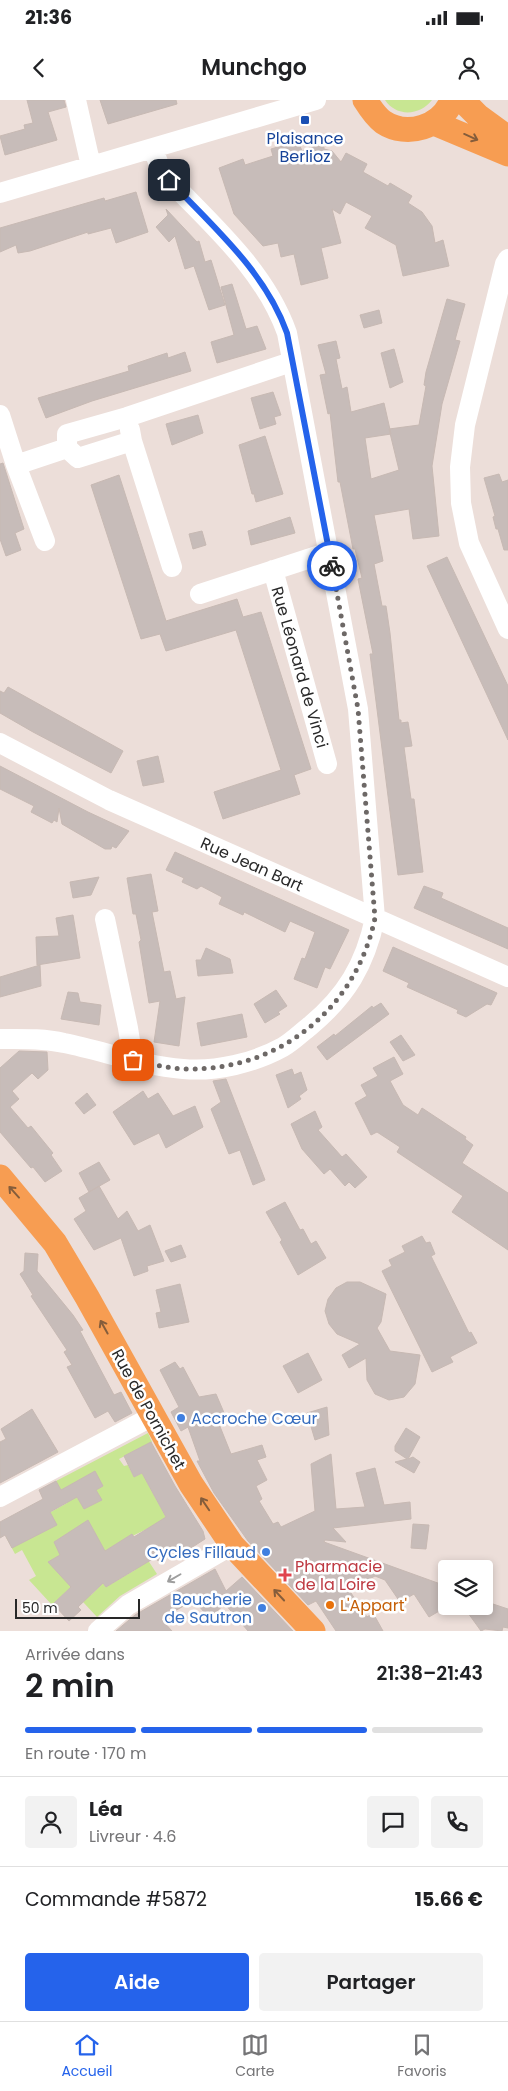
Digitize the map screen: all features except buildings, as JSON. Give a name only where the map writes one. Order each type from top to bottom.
[{"type":"main road","points":[[365,100],[382,122],[394,128],[415,129],[434,123],[443,115],[452,100]]},
{"type":"main road","points":[[462,100],[478,116],[508,138]]},
{"type":"main road","points":[[434,123],[466,134],[508,154]]},
{"type":"main road","name":"Rue de Pornichet","points":[[0,1177],[21,1200],[54,1243],[87,1297],[191,1484],[232,1545],[313,1631]]},
{"type":"street","points":[[76,100],[91,166]]},
{"type":"street","points":[[0,193],[316,100]]},
{"type":"street","points":[[0,1039],[28,1038],[64,1042],[133,1060],[184,1070],[227,1067],[253,1060],[283,1047],[331,1008],[350,982],[370,942],[375,918],[358,709],[287,333],[280,314],[249,264],[169,180],[160,168],[152,148]]},
{"type":"street","points":[[508,259],[504,264],[465,425],[460,467],[461,503],[469,543],[508,628]]},
{"type":"street","points":[[132,442],[78,458],[67,448],[67,434],[291,362]]},
{"type":"street","points":[[0,415],[45,541]]},
{"type":"street","points":[[127,416],[132,442],[172,567]]},
{"type":"street","points":[[16,464],[67,448]]},
{"type":"street","name":"Rue Léonard de Vinci","points":[[200,594],[329,552]]},
{"type":"street","name":"Rue Léonard de Vinci","points":[[273,570],[327,764]]},
{"type":"street","name":"Rue Jean Bart","points":[[0,743],[109,800],[508,976]]},
{"type":"street","points":[[105,919],[133,1060]]},
{"type":"street","points":[[0,1497],[153,1416]]},
{"type":"street","points":[[98,1631],[128,1605],[232,1545]]},
{"type":"green space","points":[[385,100],[432,100],[415,112],[402,112],[390,106]]},
{"type":"green space","points":[[148,1433],[152,1442],[119,1459],[124,1466],[128,1465],[134,1477],[142,1473],[168,1521],[130,1537],[71,1574],[91,1595],[103,1583],[106,1587],[135,1570],[142,1551],[157,1574],[120,1596],[97,1617],[70,1588],[52,1605],[29,1580],[36,1576],[22,1550],[15,1554],[6,1537],[67,1503],[56,1481]],"holes":[[[95,1472],[102,1486],[96,1490],[101,1499],[97,1502],[92,1492],[78,1499],[71,1485]]]},
{"type":"way so far","points":[[133,1060],[184,1070],[227,1067],[253,1060],[283,1047],[331,1008],[355,975],[370,942],[375,918],[358,709],[332,566]]},
{"type":"place","name":"Plaisance Berlioz","points":[[305,120]]},
{"type":"place","name":"Accroche Cœur","points":[[181,1418]]},
{"type":"place","name":"Cycles Fillaud","points":[[266,1552]]},
{"type":"place","name":"Pharmacie de la Loire","points":[[285,1575]]},
{"type":"place","name":"L'Appart'","points":[[330,1605]]},
{"type":"place","name":"Boucherie de Sautron","points":[[262,1608]]},
{"type":"route","points":[[169,180],[249,264],[280,314],[287,333],[291,362],[332,566]]}]
